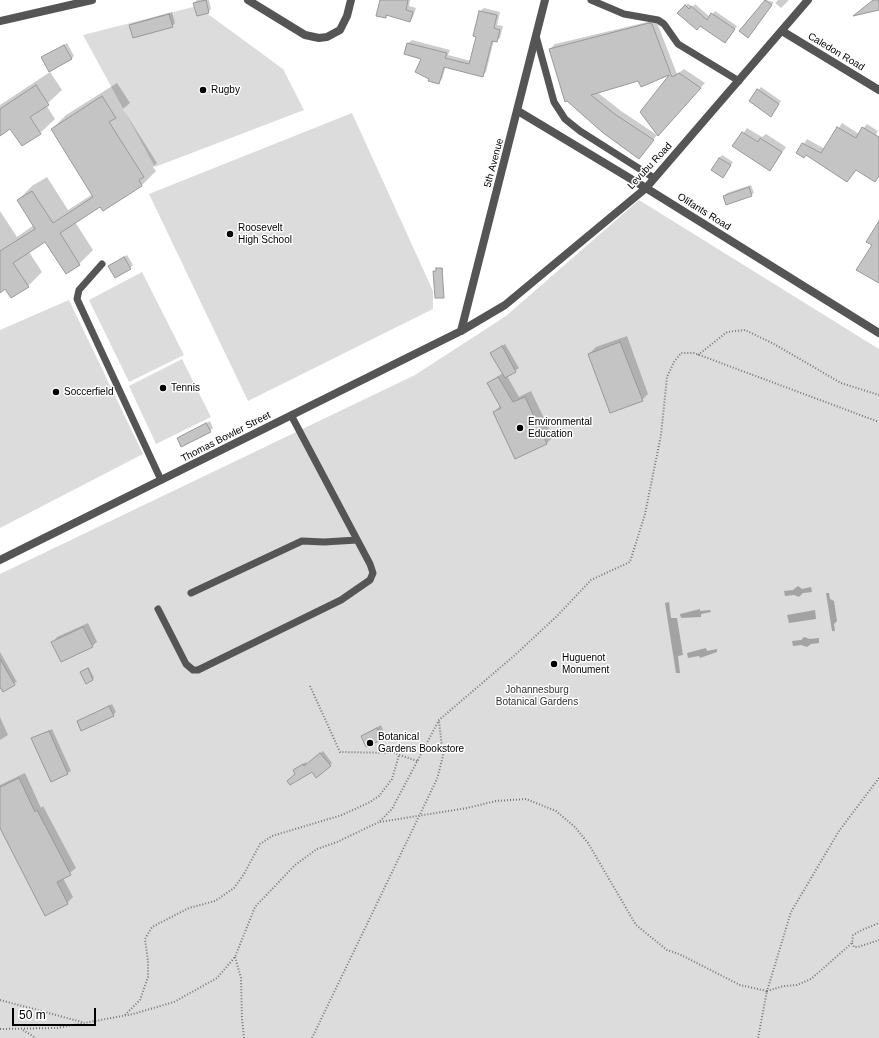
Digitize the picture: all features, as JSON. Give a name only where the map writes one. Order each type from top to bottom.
[{"type":"street","points":[[0,21],[92,0]]},
{"type":"street","points":[[248,0],[305,35],[319,38],[333,34],[340,30],[351,0]]},
{"type":"street","name":"5th Avenue","points":[[461,331],[545,0]]},
{"type":"street","name":"Levubu Road","points":[[461,331],[492,314],[516,296],[646,188],[808,0]]},
{"type":"street","name":"Caledon Road","points":[[782,31],[879,90]]},
{"type":"street","name":"Olifants Road","points":[[518,111],[879,332]]},
{"type":"street","name":"Thomas Bowler Street","points":[[0,560],[461,331]]},
{"type":"lane","points":[[591,0],[624,14],[658,20],[664,24],[678,44],[739,81]]},
{"type":"lane","points":[[536,36],[554,102],[565,119],[580,131],[654,178]]},
{"type":"lane","points":[[102,264],[79,290],[77,299],[161,480]]},
{"type":"lane","points":[[158,608],[186,664],[193,670],[203,669],[253,642],[342,600],[370,580],[373,573],[291,415]]},
{"type":"lane","points":[[191,592],[302,541],[324,542],[357,540]]},
{"type":"path","points":[[698,355],[727,332],[744,330],[774,344],[841,383],[879,395]]},
{"type":"path","points":[[379,822],[392,809],[439,720],[557,616],[591,580],[630,562],[646,514],[661,435],[667,377],[674,362],[681,353],[698,355],[879,422]]},
{"type":"path","points":[[310,686],[340,752],[399,755],[417,761]]},
{"type":"path","points":[[312,1038],[421,815],[437,779],[443,756],[439,720]]},
{"type":"path","points":[[124,1015],[140,1000],[148,977],[148,961],[145,939],[152,927],[189,908],[215,901],[234,888],[244,874],[260,844],[272,836],[349,812],[379,796],[392,779],[399,755]]},
{"type":"path","points":[[758,1038],[767,991],[791,912],[839,831],[879,778]]},
{"type":"path","points":[[0,1029],[22,1030],[57,1028],[124,1015],[174,1002],[217,978],[235,957],[255,907],[295,865],[317,849],[338,842],[379,822],[467,808],[496,800],[526,799],[549,808],[575,827],[588,843],[636,924],[667,950],[679,954],[740,985],[767,991],[784,986],[797,985],[811,979],[852,943],[853,936],[879,924]]},
{"type":"path","points":[[852,943],[854,947],[858,947],[879,940]]},
{"type":"path","points":[[235,957],[241,978],[244,1038]]},
{"type":"path","points":[[0,1000],[84,1023]]},
{"type":"path","points":[[22,1030],[36,1038]]},
{"type":"green space","name":"Rugby","points":[[197,6],[283,69],[304,110],[155,167],[83,35]]},
{"type":"green space","points":[[352,113],[433,291],[433,309],[248,401],[149,194]]},
{"type":"green space","name":"Johannesburg Botanical Gardens","points":[[639,200],[879,349],[879,1038],[0,1038],[0,574],[415,375],[506,316]]},
{"type":"green space","points":[[142,272],[184,355],[129,382],[89,300]]},
{"type":"green space","name":"Soccerfield","points":[[69,300],[143,454],[0,528],[0,330]]},
{"type":"green space","points":[[182,359],[211,417],[156,444],[129,386]]},
{"type":"shaded area","points":[[798,586],[802,589],[811,587],[812,592],[803,593],[799,597],[794,595],[785,596],[784,591],[793,590]]},
{"type":"shaded area","points":[[826,593],[829,593],[830,599],[834,601],[837,621],[834,624],[835,631],[832,631]]},
{"type":"shaded area","points":[[669,602],[671,618],[677,618],[683,655],[678,656],[680,673],[676,673],[665,603]]},
{"type":"shaded area","points":[[700,609],[700,611],[710,610],[711,612],[701,614],[701,617],[681,618],[680,614]]},
{"type":"shaded area","points":[[815,610],[816,619],[789,623],[787,615]]},
{"type":"shaded area","points":[[804,637],[810,639],[819,638],[819,643],[811,644],[807,647],[801,645],[793,646],[792,641],[801,640]]},
{"type":"shaded area","points":[[706,648],[707,651],[717,649],[717,652],[700,658],[699,656],[688,658],[687,653]]},
{"type":"building","points":[[206,0],[209,13],[197,16],[193,3]]},
{"type":"building","points":[[380,0],[408,0],[406,10],[413,12],[410,22],[386,15],[386,18],[376,16]]},
{"type":"building","points":[[765,0],[772,5],[748,38],[739,31]]},
{"type":"building","points":[[873,0],[879,0],[879,10],[853,16]]},
{"type":"building","points":[[685,5],[689,9],[691,6],[707,20],[711,13],[735,29],[725,43],[700,26],[697,30],[677,13]]},
{"type":"building","points":[[479,11],[497,15],[494,28],[500,30],[497,42],[492,41],[483,77],[444,67],[439,84],[428,81],[429,79],[415,72],[421,59],[404,54],[407,43],[447,53],[445,58],[469,64],[476,37],[473,36]]},
{"type":"building","points":[[169,14],[173,27],[133,38],[129,25]]},
{"type":"building","points":[[649,23],[652,24],[672,77],[679,73],[701,88],[658,136],[640,112],[669,75],[641,87],[638,81],[591,95],[616,115],[654,140],[639,159],[602,132],[567,101],[565,102],[549,49]]},
{"type":"building","points":[[64,45],[72,59],[49,72],[41,57]]},
{"type":"building","points":[[36,85],[49,105],[30,117],[41,134],[22,146],[10,129],[0,136],[0,109]]},
{"type":"building","points":[[757,89],[779,104],[771,117],[749,101]]},
{"type":"building","points":[[102,96],[116,118],[109,122],[144,177],[139,180],[142,186],[103,211],[100,207],[60,233],[80,265],[66,274],[45,242],[13,263],[29,287],[11,298],[5,289],[0,293],[0,251],[35,229],[17,200],[32,191],[53,223],[93,197],[51,129]]},
{"type":"building","points":[[837,127],[856,138],[862,127],[879,137],[879,176],[875,182],[856,170],[847,182],[806,155],[804,158],[796,153],[802,143],[821,153]]},
{"type":"building","points":[[742,132],[758,142],[760,138],[782,152],[770,171],[732,146]]},
{"type":"building","points":[[719,158],[731,165],[723,178],[711,170]]},
{"type":"building","points":[[749,187],[752,196],[726,205],[723,196]]},
{"type":"building","points":[[879,221],[879,283],[856,270],[872,245],[866,242]]},
{"type":"building","points":[[124,257],[131,269],[115,278],[108,266]]},
{"type":"building","points":[[436,268],[442,268],[444,298],[435,298],[433,271],[436,271]]},
{"type":"building","points":[[620,342],[643,401],[610,413],[588,354]]},
{"type":"building","points":[[502,346],[516,372],[505,378],[490,353]]},
{"type":"building","name":"Environmental Education","points":[[498,377],[513,402],[525,397],[547,444],[515,459],[493,412],[501,408],[487,383]]},
{"type":"building","points":[[206,423],[211,432],[181,447],[177,438]]},
{"type":"building","points":[[83,627],[93,647],[61,662],[51,642]]},
{"type":"building","points":[[0,659],[15,685],[3,692],[0,687]]},
{"type":"building","points":[[88,668],[93,680],[86,684],[80,672]]},
{"type":"building","points":[[109,706],[114,716],[81,731],[77,721]]},
{"type":"building","points":[[377,728],[383,739],[366,747],[361,736]]},
{"type":"building","points":[[49,731],[68,774],[51,782],[31,738]]},
{"type":"building","points":[[320,753],[331,766],[316,778],[312,772],[290,785],[287,781],[295,774],[293,770],[303,764],[304,766]]},
{"type":"building","points":[[19,778],[35,812],[37,810],[71,875],[57,882],[68,904],[45,916],[0,828],[0,787]]},
{"type":"place","name":"Rugby","points":[[203,90]]},
{"type":"place","name":"Roosevelt High School","points":[[230,234]]},
{"type":"place","name":"Tennis","points":[[163,388]]},
{"type":"place","name":"Soccerfield","points":[[56,392]]},
{"type":"place","name":"Environmental Education","points":[[520,428]]},
{"type":"place","name":"Huguenot Monument","points":[[554,664]]},
{"type":"place","name":"Botanical Gardens Bookstore","points":[[370,743]]}]
